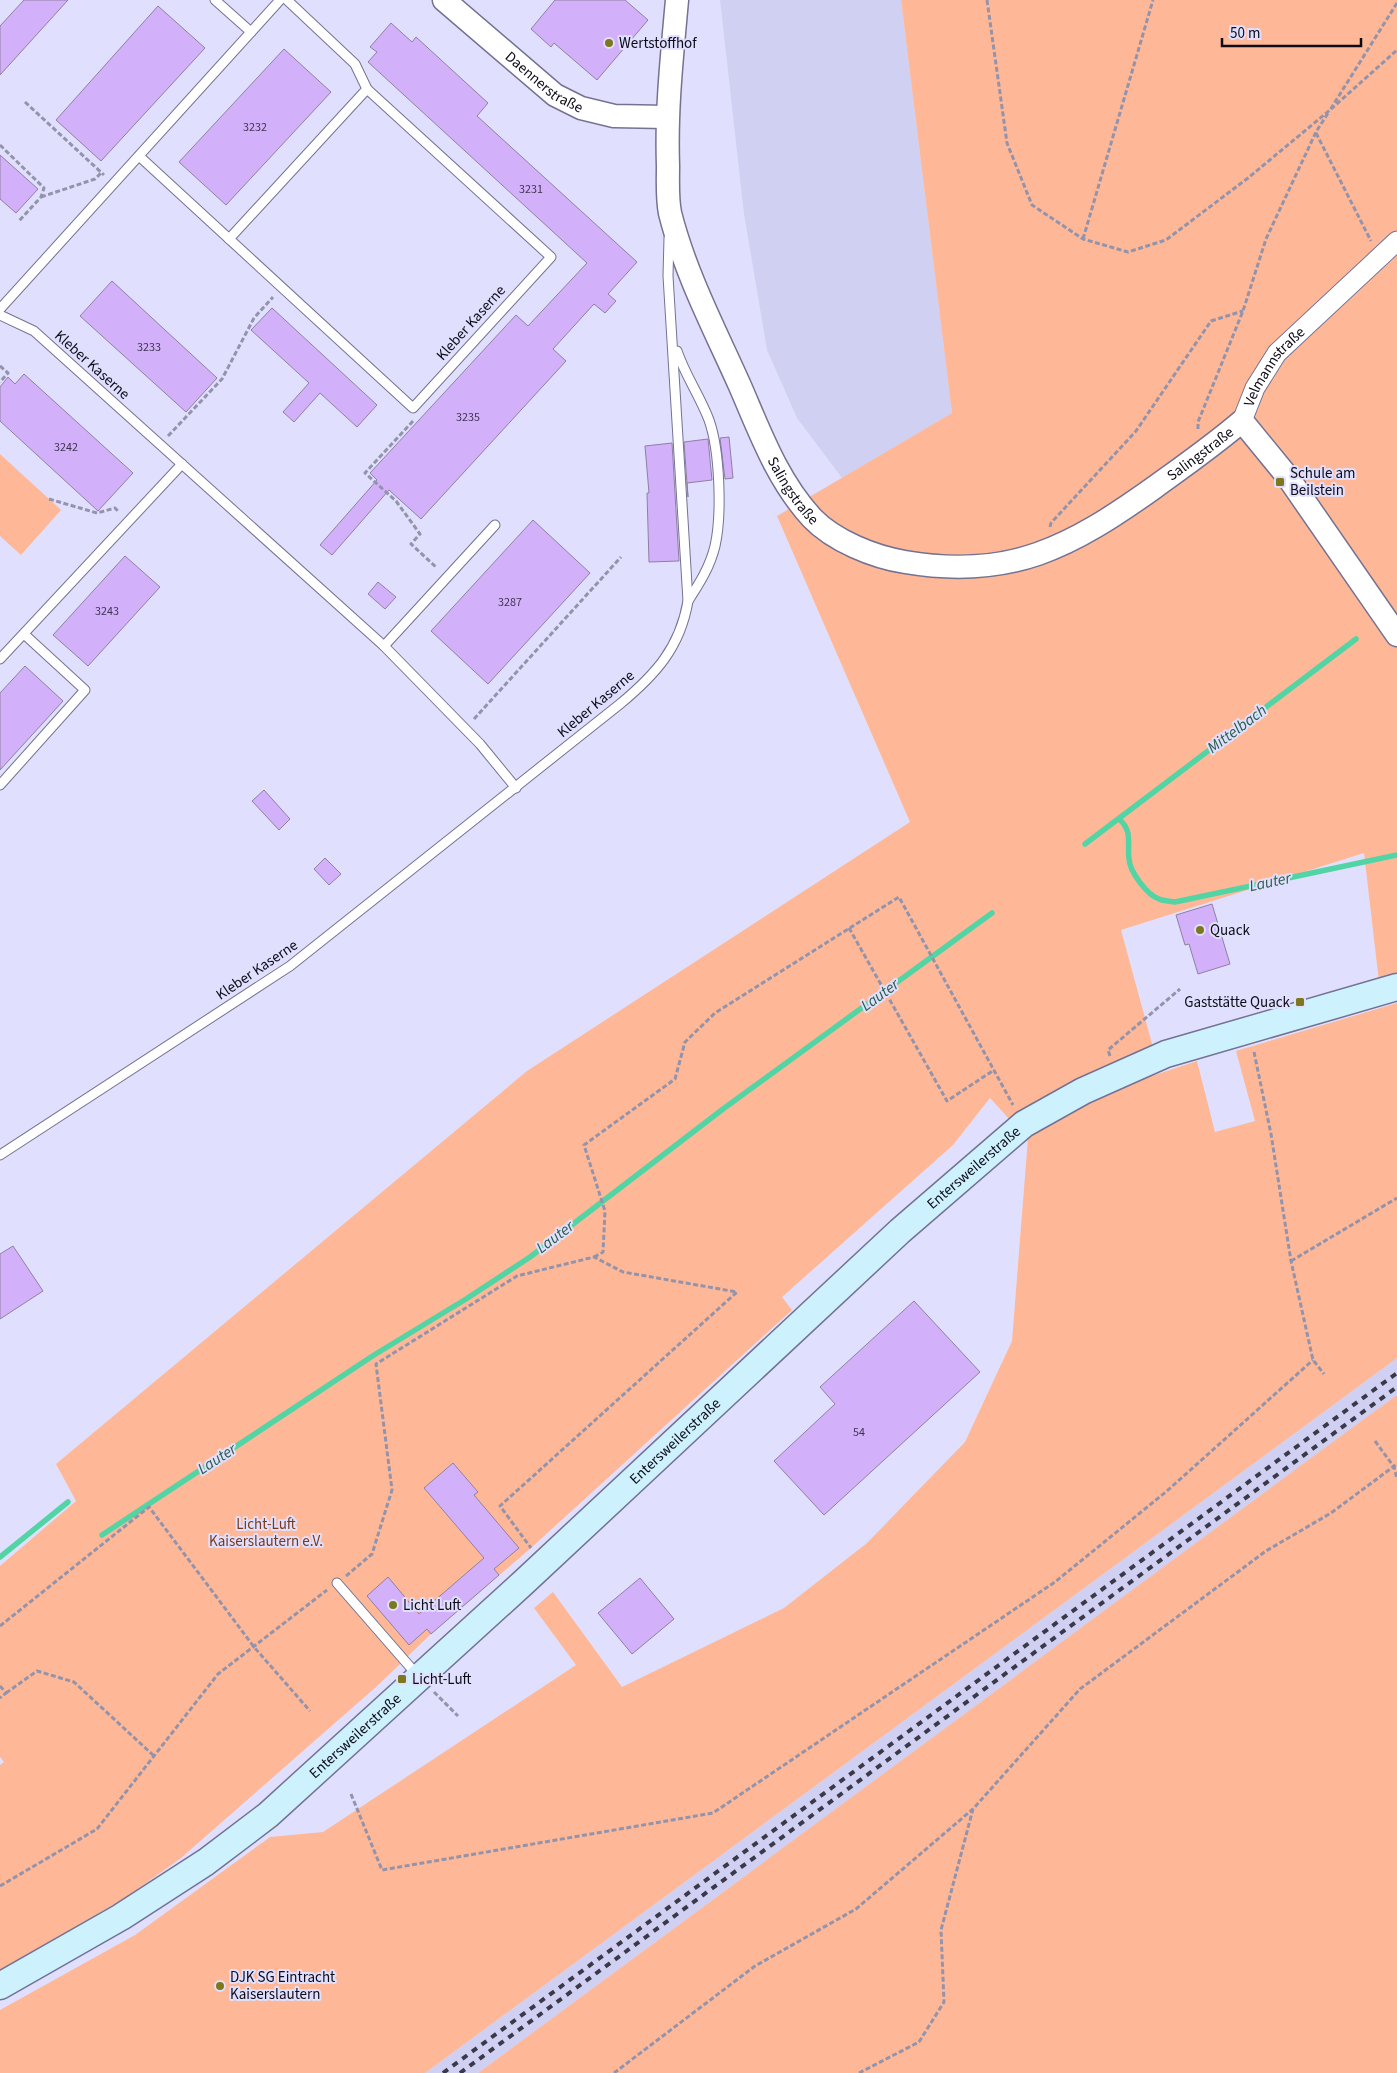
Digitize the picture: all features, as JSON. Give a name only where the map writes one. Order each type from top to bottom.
[{"type":"main road","name":"Entersweilerstraße","points":[[0,1986],[121,1917],[206,1862],[268,1815],[420,1678],[900,1231],[992,1149],[1024,1124],[1083,1091],[1166,1054],[1397,987]]},
{"type":"street","name":"Daennerstraße","points":[[444,0],[555,95],[581,108],[614,116],[666,117]]},
{"type":"street","name":"Salingstraße","points":[[677,0],[666,117],[670,210],[686,261],[707,313],[770,454],[788,489],[814,520],[841,539],[887,559],[930,566],[974,567],[1045,553],[1075,540],[1107,522],[1242,421]]},
{"type":"street","name":"Velmannstraße","points":[[1397,240],[1277,353],[1255,388],[1242,421],[1287,476],[1397,635]]},
{"type":"lane","points":[[215,0],[251,32]]},
{"type":"lane","points":[[0,310],[280,0]]},
{"type":"lane","name":"Kleber Kaserne","points":[[287,0],[355,64],[367,89],[550,257],[413,408]]},
{"type":"lane","points":[[229,239],[367,89]]},
{"type":"lane","points":[[139,156],[413,408]]},
{"type":"lane","points":[[670,210],[668,276],[674,338],[688,601]]},
{"type":"lane","name":"Kleber Kaserne","points":[[0,315],[34,331],[384,646],[465,728],[516,788]]},
{"type":"lane","points":[[674,338],[682,366],[710,422],[718,463],[715,546],[706,572],[688,601]]},
{"type":"lane","points":[[0,659],[182,464]]},
{"type":"lane","points":[[384,646],[495,525]]},
{"type":"lane","name":"Kleber Kaserne","points":[[0,1155],[290,966],[516,788],[620,704],[657,670],[680,633],[688,601]]},
{"type":"lane","points":[[0,785],[85,690],[24,634]]},
{"type":"lane","points":[[337,1583],[420,1678]]},
{"type":"path","points":[[987,0],[1007,143],[1032,205],[1083,239],[1128,252],[1166,240],[1248,178],[1330,110],[1397,50]]},
{"type":"path","points":[[1083,239],[1153,0]]},
{"type":"path","points":[[1198,432],[1198,422],[1244,311],[1266,239],[1316,132],[1397,3]]},
{"type":"path","points":[[25,102],[102,172],[112,185]]},
{"type":"path","points":[[1316,132],[1373,246]]},
{"type":"path","points":[[0,145],[44,188],[41,197],[18,222]]},
{"type":"path","points":[[41,197],[95,179],[102,172]]},
{"type":"path","points":[[161,444],[222,379],[254,318],[282,287]]},
{"type":"path","points":[[1049,531],[1051,523],[1136,432],[1211,321],[1244,311]]},
{"type":"path","points":[[0,366],[8,373],[0,382]]},
{"type":"path","points":[[413,408],[416,417],[365,473],[396,501],[420,534],[410,544],[446,577]]},
{"type":"path","points":[[49,499],[97,513],[115,508],[129,521]]},
{"type":"path","points":[[465,728],[621,557]]},
{"type":"path","points":[[0,1886],[97,1829],[218,1674],[372,1554],[392,1490],[376,1364],[518,1276],[594,1257],[603,1252],[604,1211],[584,1145],[675,1079],[686,1042],[715,1013],[899,897],[1015,1109]]},
{"type":"path","points":[[849,928],[947,1102],[994,1070]]},
{"type":"path","points":[[1116,1076],[1108,1050],[1180,989]]},
{"type":"path","points":[[1249,1030],[1271,1134],[1291,1261],[1314,1360],[1324,1374]]},
{"type":"path","points":[[1291,1261],[1397,1198]]},
{"type":"path","points":[[533,1551],[500,1506],[738,1292],[623,1272],[594,1257]]},
{"type":"path","points":[[351,1794],[382,1870],[713,1813],[1055,1582],[1167,1491],[1314,1360]]},
{"type":"path","points":[[1375,1441],[1396,1466],[1397,1479]]},
{"type":"path","points":[[614,2073],[755,1966],[856,1909],[973,1809],[1080,1688],[1266,1551],[1331,1513],[1396,1466]]},
{"type":"path","points":[[0,1626],[149,1507],[254,1646],[310,1711]]},
{"type":"path","points":[[0,1698],[37,1671],[74,1682],[154,1756]]},
{"type":"path","points":[[420,1678],[458,1716]]},
{"type":"path","points":[[0,1686],[6,1693]]},
{"type":"path","points":[[859,2073],[920,2042],[944,2002],[941,1930],[973,1809]]},
{"type":"shaded area","points":[[720,0],[901,0],[952,413],[842,478],[797,418],[767,350],[744,214]]},
{"type":"shaded area","points":[[1397,1358],[1397,1395],[478,2073],[425,2073]]},
{"type":"green space","name":"Licht-Luft Kaiserslautern e.V.","points":[[901,0],[1397,0],[1397,975],[1379,982],[1364,853],[1121,930],[1154,1051],[1010,1120],[990,1098],[953,1145],[782,1297],[792,1310],[531,1548],[431,1634],[376,1687],[181,1858],[125,1898],[0,1970],[0,1765],[4,1762],[0,1757],[0,1566],[76,1501],[56,1464],[527,1071],[910,822],[777,516],[952,413]]},
{"type":"green space","points":[[0,454],[61,510],[21,555],[0,536]]},
{"type":"green space","points":[[1397,1003],[1397,1358],[425,2073],[0,2073],[0,2010],[135,1935],[270,1837],[323,1832],[576,1665],[534,1608],[553,1592],[622,1687],[784,1608],[867,1543],[965,1442],[1012,1341],[1028,1138],[1086,1103],[1146,1078],[1197,1061],[1215,1132],[1255,1121],[1236,1051]]},
{"type":"green space","points":[[1397,1395],[1397,2073],[478,2073],[1345,1433]]},
{"type":"building","points":[[24,0],[68,0],[0,75],[0,26]]},
{"type":"building","name":"Wertstoffhof","points":[[555,0],[625,0],[648,20],[597,80],[554,43],[551,47],[531,29]]},
{"type":"building","points":[[158,6],[205,48],[101,161],[56,120]]},
{"type":"building","points":[[391,23],[412,42],[416,37],[488,103],[477,116],[637,262],[608,294],[616,301],[605,313],[594,304],[553,349],[566,361],[421,519],[389,490],[332,555],[320,545],[377,480],[370,473],[516,315],[528,326],[587,263],[368,62],[377,52],[370,47]]},
{"type":"building","points":[[284,49],[331,92],[226,205],[179,162]]},
{"type":"building","points":[[0,155],[38,189],[16,213],[0,199]]},
{"type":"building","points":[[112,281],[217,378],[186,412],[80,316]]},
{"type":"building","points":[[272,308],[377,405],[357,427],[320,393],[294,422],[283,412],[309,383],[251,330]]},
{"type":"building","points":[[24,374],[133,473],[98,511],[0,421],[0,387],[8,377],[15,384]]},
{"type":"building","points":[[729,437],[733,478],[725,479],[720,438]]},
{"type":"building","points":[[708,439],[712,480],[687,483],[688,497],[684,442]]},
{"type":"building","points":[[672,443],[679,561],[649,562],[647,493],[649,493],[645,446]]},
{"type":"building","points":[[533,520],[590,573],[488,684],[431,631]]},
{"type":"building","points":[[125,556],[160,587],[88,666],[53,635]]},
{"type":"building","points":[[378,582],[396,597],[385,609],[368,594]]},
{"type":"building","points":[[25,666],[63,701],[0,770],[0,693]]},
{"type":"building","points":[[264,790],[290,819],[279,830],[252,801]]},
{"type":"building","points":[[325,858],[341,874],[329,885],[314,869]]},
{"type":"building","name":"Quack","points":[[1212,904],[1230,964],[1198,974],[1189,944],[1185,945],[1176,915]]},
{"type":"building","points":[[13,1246],[43,1291],[0,1319],[0,1254]]},
{"type":"building","points":[[914,1301],[980,1372],[824,1515],[774,1461],[835,1404],[820,1387]]},
{"type":"building","points":[[453,1463],[478,1492],[474,1495],[519,1548],[494,1569],[499,1575],[431,1634],[427,1629],[409,1645],[367,1596],[388,1577],[419,1614],[484,1558],[424,1488]]},
{"type":"building","points":[[640,1578],[674,1619],[632,1654],[598,1613]]},
{"type":"waterway","name":"Mittelbach","points":[[1085,844],[1356,639]]},
{"type":"waterway","name":"Lauter","points":[[1119,819],[1128,833],[1129,859],[1132,870],[1144,888],[1154,897],[1175,902],[1397,855]]},
{"type":"waterway","name":"Lauter","points":[[102,1535],[374,1355],[466,1299],[530,1257],[723,1109],[992,913]]},
{"type":"waterway","name":"Lauter","points":[[0,1557],[68,1502]]},
{"type":"railway","points":[[443,2073],[1397,1373]]},
{"type":"railway","points":[[460,2073],[1397,1387]]},
{"type":"place","name":"Wertstoffhof","points":[[609,43]]},
{"type":"place","name":"Schule am Beilstein","points":[[1280,482]]},
{"type":"place","name":"Quack","points":[[1200,930]]},
{"type":"place","name":"Gaststätte Quack","points":[[1300,1002]]},
{"type":"place","name":"Licht Luft","points":[[393,1605]]},
{"type":"place","name":"Licht-Luft","points":[[402,1679]]},
{"type":"place","name":"DJK SG Eintracht Kaiserslautern","points":[[220,1986]]}]
